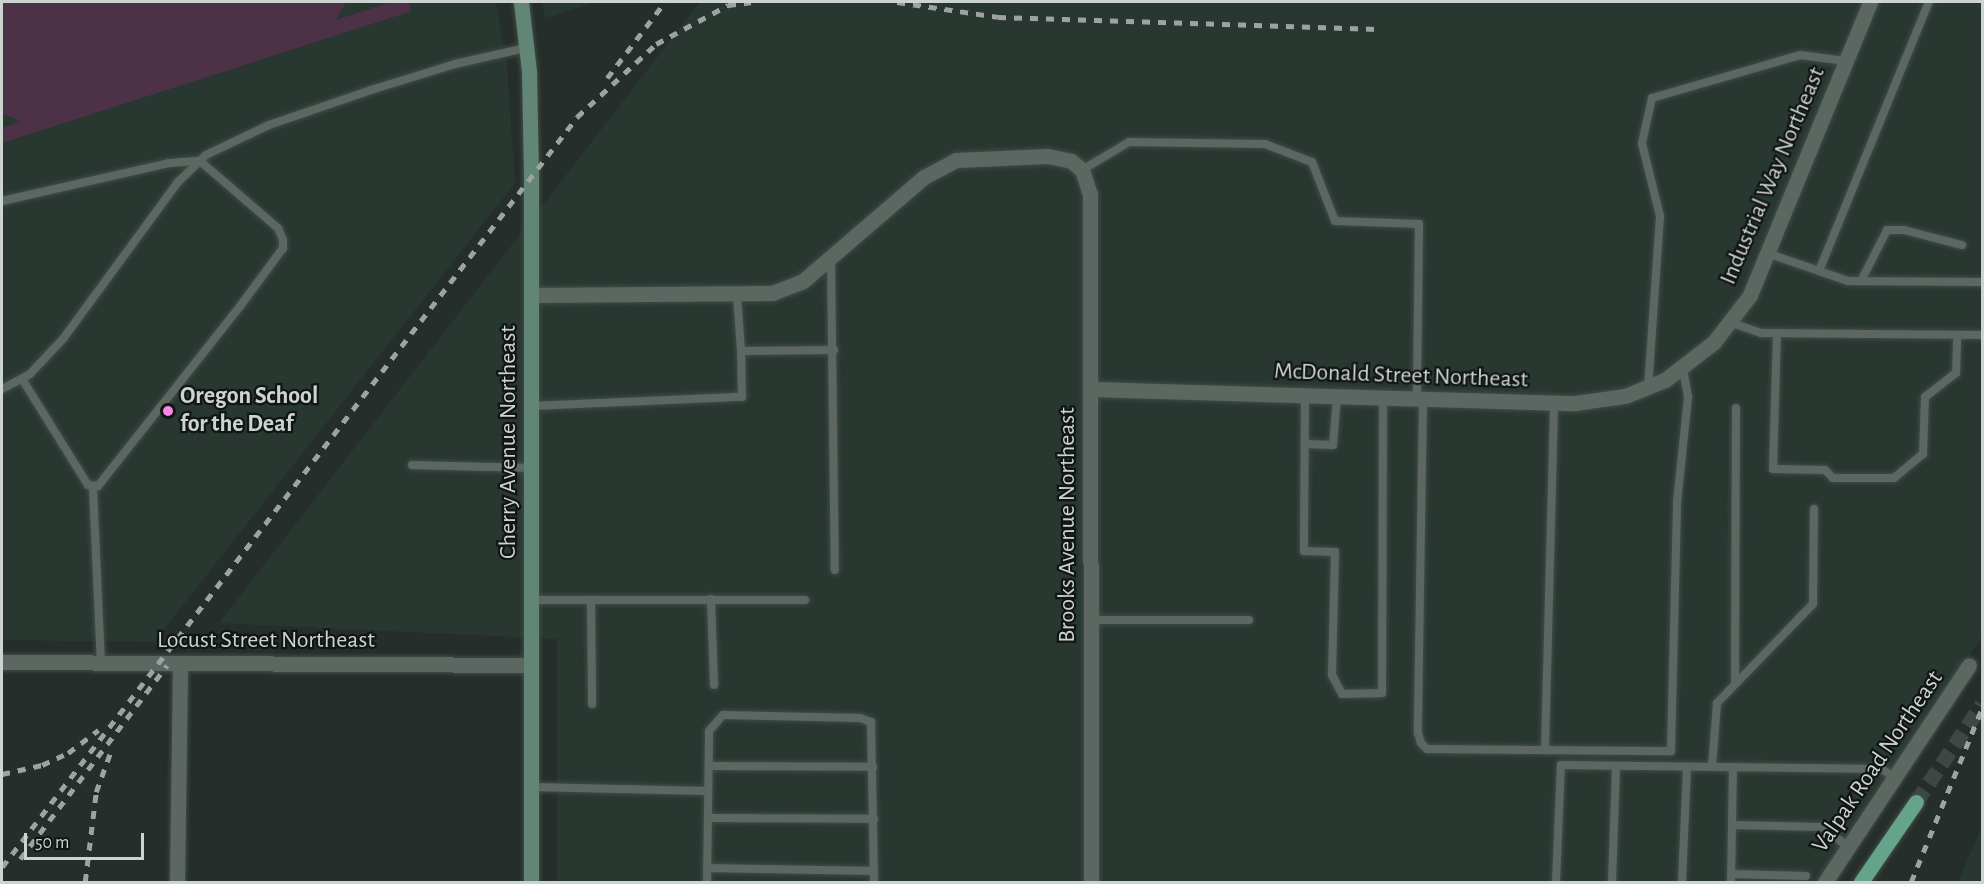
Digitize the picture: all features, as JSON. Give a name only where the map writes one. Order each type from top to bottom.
[{"type":"main road","name":"Cherry Avenue Northeast","points":[[521,2],[526,48],[532,295],[531,882]]},
{"type":"main road","points":[[1861,882],[1916,802]]},
{"type":"street","name":"Industrial Way Northeast","points":[[1698,356],[1750,295],[1870,2]]},
{"type":"street","points":[[532,295],[737,295],[785,290],[803,281],[831,259],[924,177],[956,160],[1048,156],[1071,161],[1082,170]]},
{"type":"street","name":"Brooks Avenue Northeast","points":[[1082,170],[1090,194],[1091,882]]},
{"type":"street","name":"McDonald Street Northeast","points":[[1091,389],[1554,403],[1604,401],[1648,388],[1683,368],[1698,356]]},
{"type":"street","name":"Locust Street Northeast","points":[[2,662],[531,665]]},
{"type":"street","points":[[177,882],[180,664]]},
{"type":"street","name":"Valpak Road Northeast","points":[[1825,882],[1969,666]]},
{"type":"lane","points":[[1819,271],[1929,2]]},
{"type":"lane","points":[[2,388],[22,379],[63,339],[178,182],[200,160],[269,125],[455,64],[526,48]]},
{"type":"lane","points":[[1648,388],[1660,216],[1642,143],[1652,98],[1800,55],[1846,61]]},
{"type":"lane","points":[[1082,170],[1129,142],[1265,144],[1312,162],[1335,221],[1419,224],[1418,733],[1421,743],[1427,749],[1671,751],[1677,502],[1687,407],[1683,368]]},
{"type":"lane","points":[[2,201],[169,163],[200,160],[278,228],[283,248],[121,458],[93,488]]},
{"type":"lane","points":[[1861,281],[1887,230],[1904,230],[1962,245]]},
{"type":"lane","points":[[1767,254],[1819,271],[1861,281],[1983,282]]},
{"type":"lane","points":[[831,259],[834,350],[835,570]]},
{"type":"lane","points":[[532,406],[742,397],[737,295]]},
{"type":"lane","points":[[1729,322],[1761,333],[1983,335]]},
{"type":"lane","points":[[1776,333],[1773,469],[1825,470],[1833,478],[1894,478],[1923,454],[1925,397],[1956,373],[1957,335]]},
{"type":"lane","points":[[741,351],[834,350]]},
{"type":"lane","points":[[22,379],[93,488],[101,663]]},
{"type":"lane","points":[[1305,395],[1304,551],[1335,552],[1332,675],[1342,694],[1382,693],[1383,398]]},
{"type":"lane","points":[[1305,444],[1333,445],[1337,396]]},
{"type":"lane","points":[[1545,750],[1554,403]]},
{"type":"lane","points":[[1735,684],[1736,408]]},
{"type":"lane","points":[[412,465],[531,468]]},
{"type":"lane","points":[[1712,767],[1717,703],[1813,604],[1814,509]]},
{"type":"lane","points":[[711,599],[714,685]]},
{"type":"lane","points":[[531,600],[805,600]]},
{"type":"lane","points":[[591,600],[591,704]]},
{"type":"lane","points":[[1090,620],[1249,620]]},
{"type":"lane","points":[[707,882],[709,731],[723,715],[860,718],[871,722],[873,730],[874,882]]},
{"type":"lane","points":[[1556,882],[1560,765],[1882,769],[1894,778]]},
{"type":"lane","points":[[709,766],[873,767]]},
{"type":"lane","points":[[1612,882],[1616,766]]},
{"type":"lane","points":[[1682,882],[1687,767]]},
{"type":"lane","points":[[1733,767],[1731,878],[1806,876]]},
{"type":"lane","points":[[531,787],[708,790]]},
{"type":"lane","points":[[708,818],[874,819]]},
{"type":"lane","points":[[1732,825],[1822,827],[1848,847]]},
{"type":"lane","points":[[707,868],[874,871]]},
{"type":"shaded area","name":"Oregon School for the Deaf","points":[[2,2],[496,2],[507,64],[515,183],[154,642],[2,640]]},
{"type":"shaded area","points":[[2,2],[346,2],[336,20],[391,2],[408,2],[412,11],[2,143],[2,128],[21,122],[2,113]]},
{"type":"shaded area","points":[[542,2],[595,2],[545,18]]},
{"type":"shaded area","points":[[700,2],[1982,2],[1982,637],[1817,882],[557,882],[557,639],[219,623]]},
{"type":"shaded area","points":[[1982,827],[1982,882],[1958,882]]},
{"type":"tunnel","points":[[1916,802],[1982,704]]},
{"type":"railway","points":[[607,78],[665,2]]},
{"type":"railway","points":[[2,867],[577,117],[656,44],[728,5],[751,2]]},
{"type":"railway","points":[[897,2],[998,17],[1378,29]]},
{"type":"railway","points":[[20,859],[167,665]]},
{"type":"railway","points":[[1911,882],[1982,708]]},
{"type":"railway","points":[[2,774],[42,765],[68,753],[98,730]]},
{"type":"railway","points":[[85,882],[96,792],[112,748]]},
{"type":"place","name":"Oregon School for the Deaf","points":[[168,411]]}]
